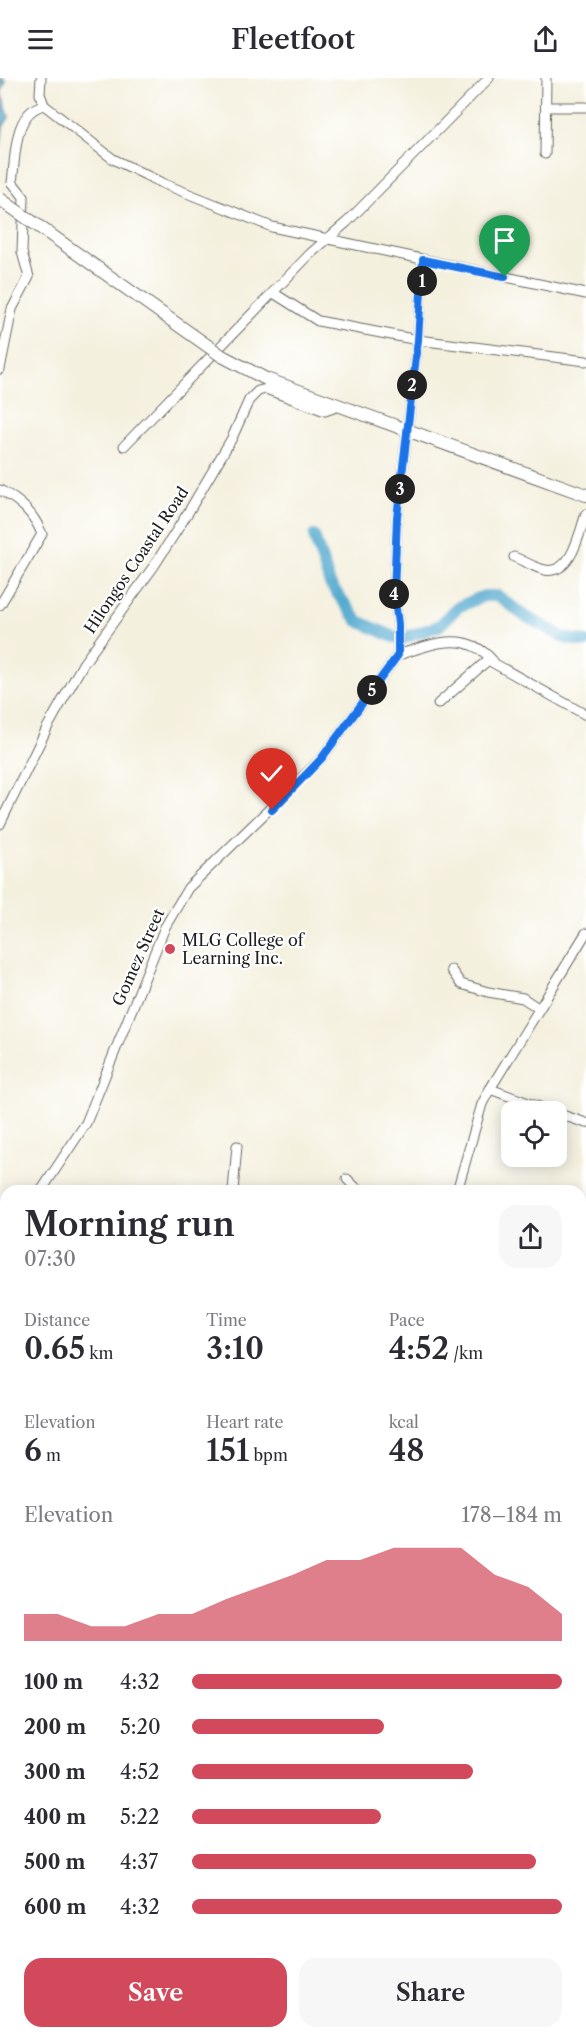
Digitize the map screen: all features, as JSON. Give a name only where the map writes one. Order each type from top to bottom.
[{"type":"main road","points":[[0,199],[222,356],[266,379],[586,495]]},
{"type":"street","points":[[41,78],[40,94],[44,105],[113,159],[164,184],[272,227],[328,237],[423,260],[586,294]]},
{"type":"street","points":[[124,446],[328,237],[489,78]]},
{"type":"street","points":[[545,154],[546,78]]},
{"type":"street","points":[[0,369],[12,309],[29,277],[22,252],[24,198],[12,182],[18,137],[24,115],[33,108],[44,105]]},
{"type":"street","points":[[546,107],[586,107]]},
{"type":"street","points":[[423,260],[418,340],[397,517],[394,593],[398,624],[398,655],[433,643],[459,641],[482,648],[493,661],[586,715]]},
{"type":"street","points":[[274,294],[318,321],[418,340],[586,361]]},
{"type":"street","name":"Hilongos Coastal Road","points":[[0,824],[46,728],[83,664],[189,512],[232,438],[249,400],[258,391],[266,389],[325,411],[338,405]]},
{"type":"street","points":[[0,490],[32,513],[42,534],[0,605]]},
{"type":"street","points":[[514,557],[546,570],[559,568],[570,557],[586,514]]},
{"type":"street","name":"Gomez Street","points":[[45,1185],[86,1123],[165,927],[189,888],[321,759],[398,655]]},
{"type":"street","points":[[438,704],[485,662],[493,661]]},
{"type":"street","points":[[459,1185],[482,1104],[538,1008],[586,933]]},
{"type":"street","points":[[451,970],[461,984],[488,992],[523,998],[538,1008]]},
{"type":"street","points":[[490,1089],[524,1101]]},
{"type":"street","points":[[567,1116],[586,1123]]},
{"type":"street","points":[[233,1185],[237,1146]]},
{"type":"street","points":[[347,1179],[353,1185]]},
{"type":"water","points":[[0,78],[6,81],[1,93],[9,117],[3,127],[0,149]]},
{"type":"waterway","points":[[314,536],[330,584],[358,621],[394,637]]},
{"type":"waterway","points":[[401,639],[439,626],[458,607],[484,596],[498,596],[523,615],[565,638],[586,642]]},
{"type":"place","name":"MLG College of Learning Inc.","points":[[170,949]]},
{"type":"route","points":[[272,810],[321,759],[398,655],[398,624],[394,593],[397,517],[418,340],[423,260],[505,277]]}]
